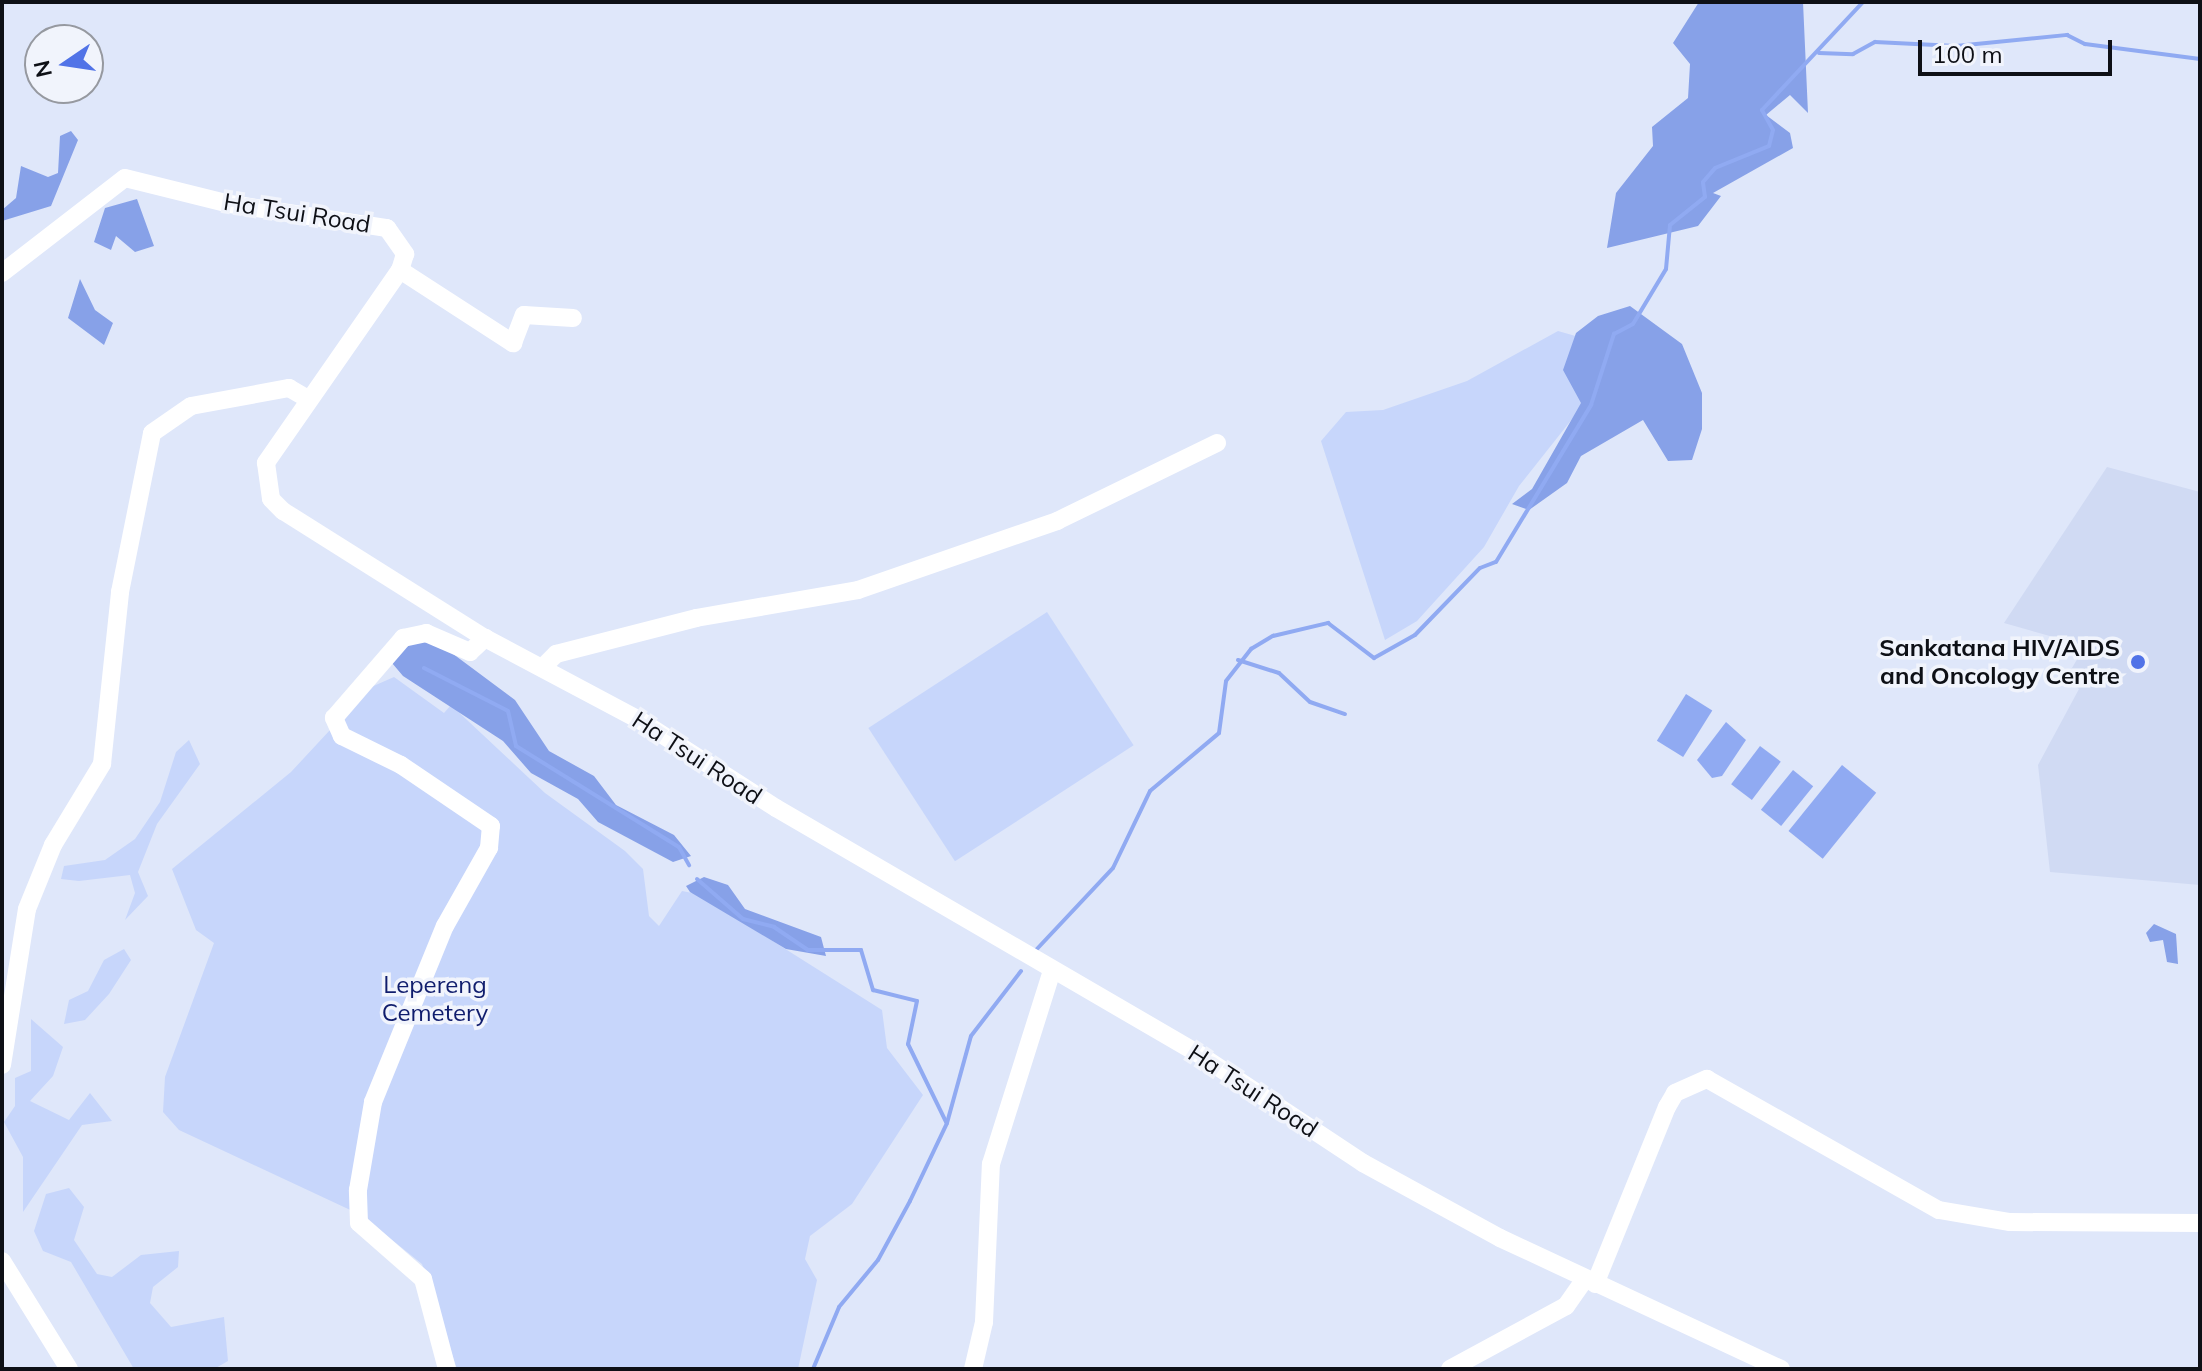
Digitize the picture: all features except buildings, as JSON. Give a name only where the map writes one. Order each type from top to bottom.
[{"type":"street","name":"Ha Tsui Road","points":[[2,273],[59,236],[114,182],[137,177],[230,204],[372,222],[400,239],[400,270],[266,463],[271,499],[485,638],[542,668],[1052,971],[1203,1057],[1363,1163],[1590,1282],[1781,1369]]},
{"type":"street","points":[[400,270],[513,343],[524,315],[573,318]]},
{"type":"street","points":[[2,1065],[27,909],[53,845],[102,764],[120,592],[152,433],[191,406],[289,388],[308,399]]},
{"type":"street","points":[[542,668],[556,654],[696,618],[858,590],[1057,521],[1217,443]]},
{"type":"street","points":[[447,1369],[423,1279],[359,1223],[358,1190],[373,1102],[445,926],[489,848],[491,826],[401,765],[342,736],[334,718],[403,638],[426,633],[470,652],[485,638]]},
{"type":"street","points":[[973,1369],[984,1322],[991,1164],[1052,971]]},
{"type":"street","points":[[1450,1369],[1566,1306],[1590,1282],[1667,1107],[1675,1093],[1707,1071],[1939,1210],[2010,1222],[2200,1223]]},
{"type":"street","points":[[2,1261],[69,1369]]},
{"type":"shaded area","points":[[1699,2],[1803,2],[1808,113],[1790,95],[1766,115],[1790,133],[1793,148],[1713,193],[1721,196],[1698,226],[1607,248],[1616,193],[1653,146],[1652,127],[1688,98],[1690,64],[1673,43]]},
{"type":"shaded area","points":[[71,131],[78,140],[51,206],[2,221],[2,210],[16,198],[21,166],[48,177],[58,173],[60,136]]},
{"type":"shaded area","points":[[137,199],[154,246],[135,252],[116,236],[111,250],[94,242],[105,208]]},
{"type":"shaded area","points":[[80,279],[95,310],[113,323],[104,345],[68,318]]},
{"type":"shaded area","points":[[1630,306],[1682,344],[1702,393],[1702,429],[1692,460],[1668,461],[1643,420],[1581,456],[1567,483],[1529,510],[1512,504],[1532,489],[1581,403],[1563,370],[1576,333],[1598,316]]},
{"type":"shaded area","name":"Sankatana HIV/AIDS and Oncology Centre","points":[[2107,467],[2200,492],[2200,885],[2050,872],[2038,765],[2079,689],[2066,678],[2085,646],[2004,623]]},
{"type":"shaded area","points":[[433,639],[515,700],[549,751],[594,776],[616,805],[674,835],[691,856],[673,862],[598,822],[578,799],[531,773],[503,741],[403,676],[392,663],[403,645]]},
{"type":"shaded area","points":[[1686,694],[1712,710],[1683,757],[1657,741]]},
{"type":"shaded area","points":[[1726,722],[1746,740],[1722,776],[1712,778],[1697,760]]},
{"type":"shaded area","points":[[1760,746],[1781,762],[1752,800],[1731,784]]},
{"type":"shaded area","points":[[1842,765],[1876,793],[1823,859],[1789,831]]},
{"type":"shaded area","points":[[1793,770],[1813,786],[1781,826],[1761,810]]},
{"type":"shaded area","points":[[704,877],[728,885],[745,909],[821,937],[826,956],[786,949],[690,892],[686,886]]},
{"type":"shaded area","points":[[2154,924],[2176,934],[2178,964],[2167,962],[2163,940],[2150,942],[2146,933]]},
{"type":"green space","points":[[1558,331],[1579,337],[1588,391],[1576,414],[1519,486],[1484,547],[1417,621],[1385,640],[1321,441],[1346,412],[1383,410],[1467,381]]},
{"type":"green space","points":[[1047,612],[1134,745],[955,861],[868,728]]},
{"type":"green space","name":"Lepereng Cemetery","points":[[394,677],[444,713],[451,705],[545,793],[625,851],[643,869],[649,916],[659,926],[682,891],[698,894],[882,1010],[887,1048],[923,1095],[852,1204],[810,1236],[805,1259],[817,1280],[798,1369],[457,1369],[422,1264],[361,1215],[179,1130],[163,1112],[165,1077],[214,943],[196,930],[172,869],[291,772],[369,688]]},
{"type":"green space","points":[[189,740],[200,764],[157,824],[138,872],[148,896],[125,920],[135,893],[130,875],[79,881],[61,879],[64,866],[105,860],[135,839],[160,802],[176,752]]},
{"type":"green space","points":[[124,949],[131,960],[109,994],[85,1020],[64,1024],[69,1000],[88,991],[104,960]]},
{"type":"green space","points":[[31,1019],[63,1047],[53,1076],[30,1101],[69,1120],[90,1093],[112,1121],[82,1125],[23,1212],[23,1157],[4,1122],[15,1106],[15,1078],[31,1071]]},
{"type":"green space","points":[[69,1188],[84,1207],[74,1240],[97,1274],[112,1277],[141,1255],[179,1251],[178,1267],[153,1287],[150,1303],[171,1327],[224,1317],[228,1361],[214,1369],[134,1369],[71,1262],[43,1251],[34,1231],[46,1194]]},
{"type":"waterway","points":[[1036,950],[1113,868],[1150,791],[1219,733],[1226,681],[1251,649],[1273,636],[1328,623],[1374,658],[1415,635],[1480,568],[1496,562],[1591,405],[1614,334],[1633,324],[1666,269],[1670,225],[1705,197],[1703,182],[1715,168],[1769,146],[1773,130],[1762,110],[1863,2]]},
{"type":"waterway","points":[[1819,53],[1853,54],[1875,42],[1956,46],[2067,35],[2085,44],[2200,59]]},
{"type":"waterway","points":[[1238,660],[1279,673],[1310,702],[1345,714]]},
{"type":"waterway","points":[[424,668],[508,711],[516,746],[679,847],[689,865]]},
{"type":"waterway","points":[[697,879],[743,919],[774,927],[808,950],[861,950],[873,990],[917,1001],[908,1044],[946,1122]]},
{"type":"waterway","points":[[813,1369],[839,1307],[878,1260],[910,1201],[947,1123],[971,1036],[1021,971]]},
{"type":"place","name":"Sankatana HIV/AIDS and Oncology Centre","points":[[2138,662]]}]
